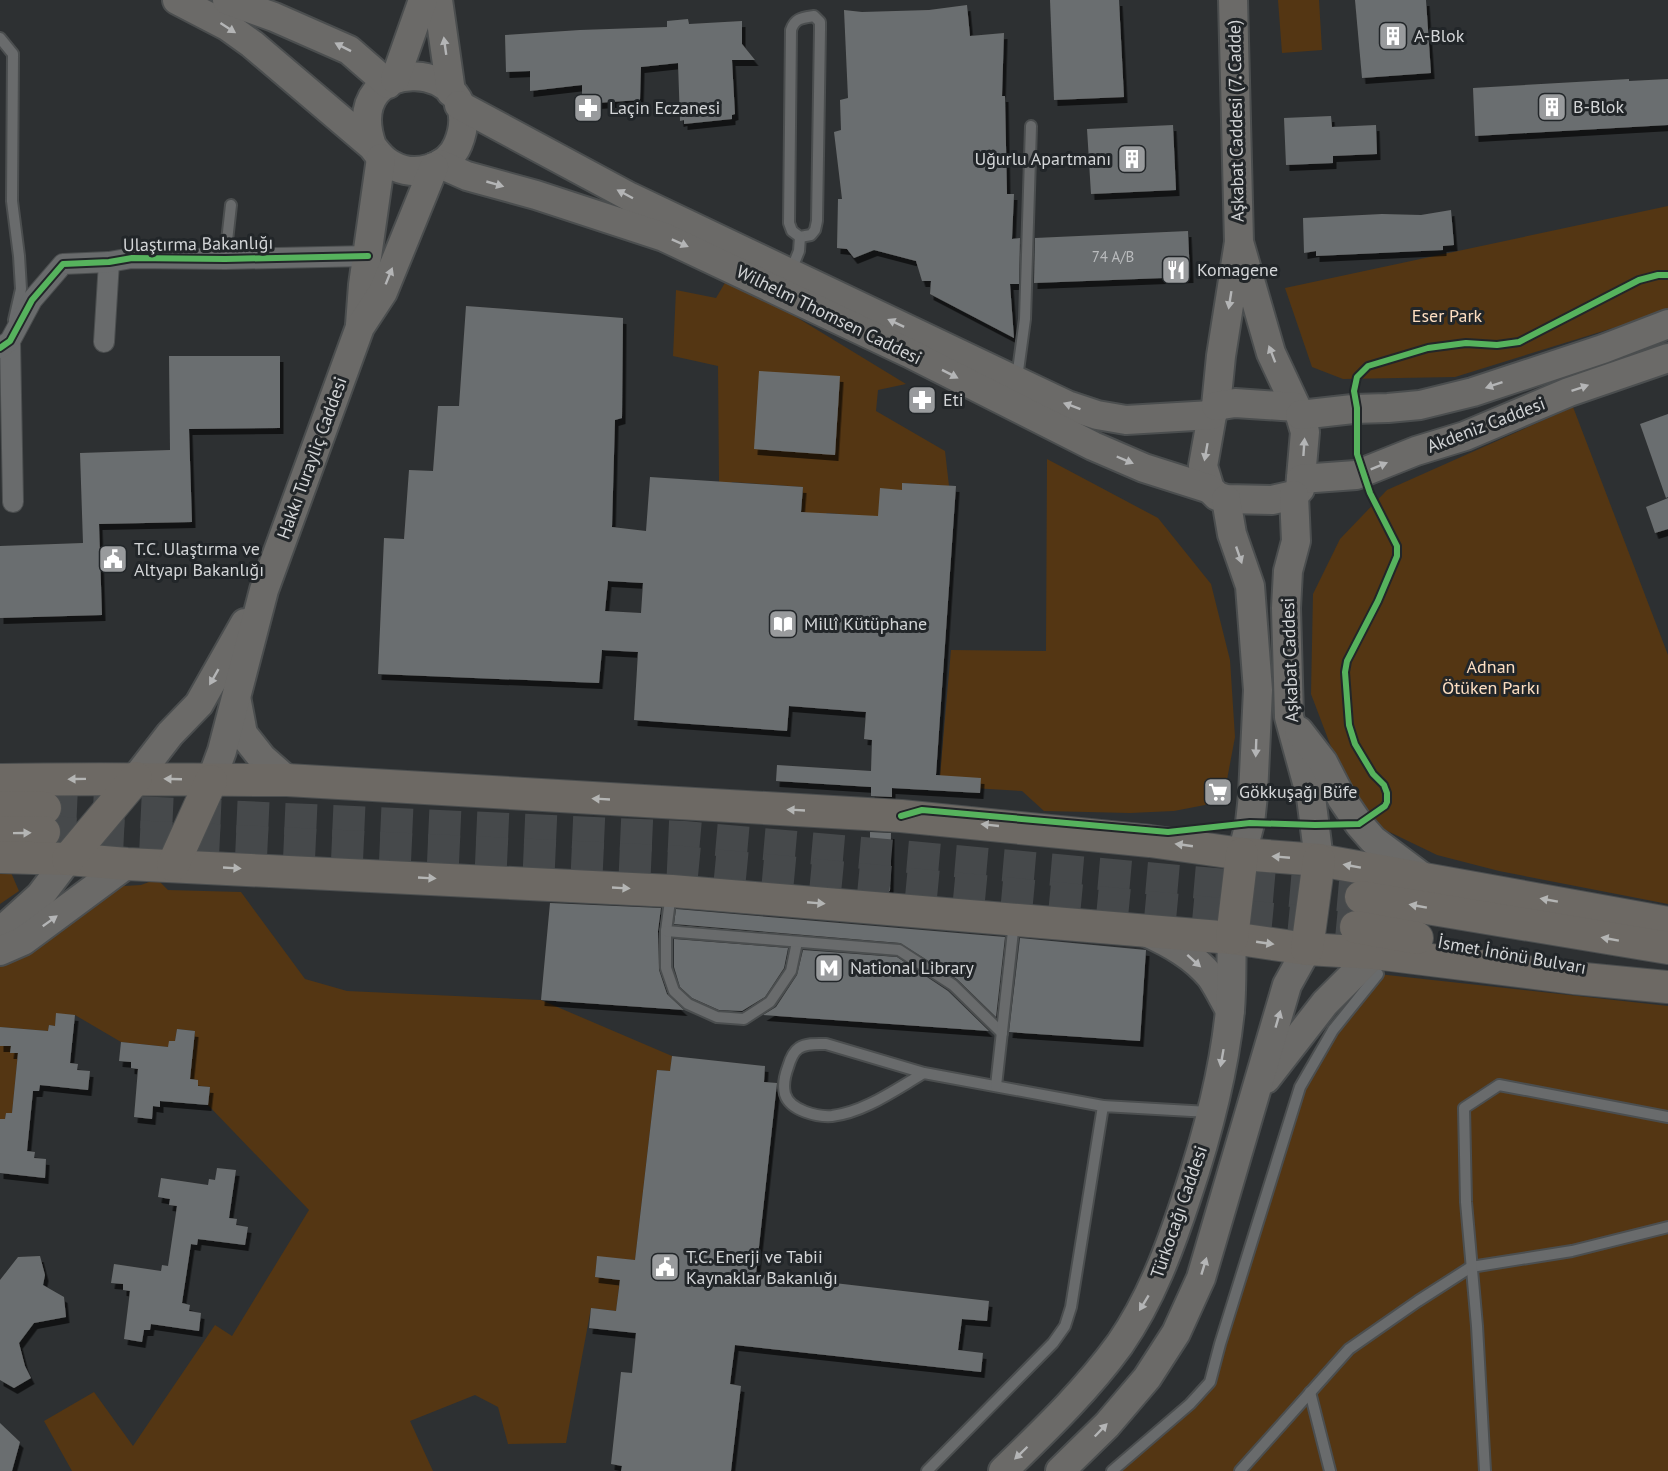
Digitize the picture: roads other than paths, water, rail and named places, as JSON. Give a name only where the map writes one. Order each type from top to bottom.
[{"type":"main road","points":[[177,0],[226,26],[252,44],[393,166],[420,171],[437,166],[447,159],[456,148],[462,134],[463,119],[455,98],[438,0]]},
{"type":"main road","points":[[227,0],[274,9],[349,50],[391,81]]},
{"type":"main road","points":[[391,81],[423,0]]},
{"type":"main road","name":"Aşkabat Caddesi (7. Cadde)","points":[[1233,0],[1239,242]]},
{"type":"main road","points":[[377,152],[367,131],[367,116],[372,101],[381,88],[391,81],[410,75],[425,76],[440,82],[455,98]]},
{"type":"main road","name":"Wilhelm Thomsen Caddesi","points":[[455,98],[630,197],[1067,405],[1126,420],[1214,411]]},
{"type":"main road","name":"Hakkı Turayliç Caddesi","points":[[360,327],[377,152]]},
{"type":"main road","name":"Hakkı Turayliç Caddesi","points":[[211,781],[222,751],[264,590],[360,327],[382,292],[437,166]]},
{"type":"main road","name":"Wilhelm Thomsen Caddesi","points":[[437,166],[664,237],[909,353],[1093,446],[1144,468],[1218,494]]},
{"type":"main road","points":[[1239,242],[1271,353],[1298,411],[1305,432],[1298,487],[1272,500],[1218,494],[1203,466],[1214,411],[1239,242]]},
{"type":"main road","name":"Akdeniz Caddesi","points":[[1298,411],[1420,405],[1473,393],[1603,349],[1668,324]]},
{"type":"main road","name":"Akdeniz Caddesi","points":[[1298,487],[1356,475],[1416,451],[1465,436],[1569,392],[1668,358]]},
{"type":"main road","points":[[1214,411],[1235,403],[1298,411]]},
{"type":"main road","name":"Aşkabat Caddesi","points":[[1298,487],[1296,541],[1288,571],[1286,608],[1289,717],[1311,797],[1319,860]]},
{"type":"main road","name":"Aşkabat Caddesi","points":[[1218,494],[1250,586],[1258,690],[1253,795],[1250,823],[1242,854]]},
{"type":"main road","name":"Hakkı Turayliç Caddesi","points":[[136,778],[170,734],[199,704],[264,590]]},
{"type":"main road","points":[[236,698],[243,734],[262,758],[287,780]]},
{"type":"main road","points":[[1289,717],[1323,762],[1342,799],[1359,824],[1373,840],[1425,879]]},
{"type":"main road","points":[[0,932],[40,896],[136,778]]},
{"type":"main road","points":[[0,780],[136,778],[211,781],[287,780],[901,816],[1150,841],[1242,854],[1319,860],[1668,923]]},
{"type":"main road","points":[[173,865],[211,781]]},
{"type":"main road","points":[[0,807],[44,820],[0,833]]},
{"type":"main road","points":[[1232,938],[1242,854]]},
{"type":"main road","points":[[0,857],[672,891],[1232,938],[1307,949],[1376,963],[1668,985]]},
{"type":"main road","points":[[1307,949],[1319,860]]},
{"type":"main road","points":[[0,951],[23,941],[127,864]]},
{"type":"main road","name":"İsmet İnönü Bulvarı","points":[[1361,897],[1668,948]]},
{"type":"main road","name":"İsmet İnönü Bulvarı","points":[[1356,927],[1668,985]]},
{"type":"main road","points":[[1144,931],[1177,947],[1195,961],[1211,977],[1230,1010]]},
{"type":"main road","name":"Türkocağı Caddesi","points":[[1003,1471],[1089,1383],[1120,1343],[1150,1294],[1171,1246],[1212,1112],[1230,1010],[1232,938]]},
{"type":"main road","name":"Türkocağı Caddesi","points":[[1060,1471],[1107,1425],[1147,1378],[1176,1333],[1201,1278],[1287,985],[1307,949]]},
{"type":"main road","points":[[1258,1090],[1326,1003],[1376,963]]},
{"type":"street","name":"Ulaştırma Bakanlığı","points":[[5,345],[32,300],[63,264],[109,262],[132,258],[368,256]]},
{"type":"street","points":[[104,342],[109,262]]},
{"type":"street","points":[[5,345],[13,502]]},
{"type":"lane","points":[[814,16],[820,22],[818,221],[811,235],[800,237],[792,231],[789,223],[791,30],[793,23],[799,19],[814,16]]},
{"type":"lane","points":[[0,38],[13,54],[12,201],[21,289],[5,345]]},
{"type":"lane","points":[[1017,382],[1026,319],[1031,126]]},
{"type":"lane","points":[[225,259],[231,205]]},
{"type":"lane","points":[[790,273],[799,251],[800,237]]},
{"type":"lane","points":[[672,891],[666,931],[666,968],[674,991],[688,1004],[717,1017],[744,1019],[770,1002],[791,971],[797,942]]},
{"type":"lane","points":[[996,1086],[1014,938],[1014,919]]},
{"type":"lane","points":[[666,931],[899,950],[953,985],[1002,1033]]},
{"type":"lane","points":[[1112,1471],[1190,1404],[1210,1382],[1300,1087],[1376,963]]},
{"type":"lane","points":[[924,1073],[870,1103],[831,1116],[810,1113],[792,1106],[785,1095],[785,1075],[790,1059],[799,1048],[812,1044],[826,1044],[924,1073],[1103,1106],[1212,1112]]},
{"type":"lane","points":[[1485,1471],[1466,1202],[1464,1108],[1499,1085],[1668,1117]]},
{"type":"lane","points":[[927,1471],[1053,1343],[1065,1326],[1071,1307],[1103,1106]]},
{"type":"lane","points":[[1240,1471],[1349,1350],[1418,1301],[1472,1267],[1572,1251],[1668,1227]]},
{"type":"lane","points":[[1310,1392],[1330,1471]]},
{"type":"tunnel","points":[[45,808],[684,837],[1361,897]]},
{"type":"tunnel","points":[[44,832],[683,862],[1356,927]]},
{"type":"place","name":"A-Blok","points":[[1393,36]]},
{"type":"place","name":"B-Blok","points":[[1552,107]]},
{"type":"place","name":"Laçin Eczanesi","points":[[588,108]]},
{"type":"place","name":"Uğurlu Apartmanı","points":[[1132,159]]},
{"type":"place","name":"Komagene","points":[[1176,270]]},
{"type":"place","name":"Eti","points":[[922,400]]},
{"type":"place","name":"T.C. Ulaştırma ve Altyapı Bakanlığı","points":[[113,559]]},
{"type":"place","name":"Millî Kütüphane","points":[[783,624]]},
{"type":"place","name":"Gökkuşağı Büfe","points":[[1218,792]]},
{"type":"place","name":"National Library","points":[[829,968]]},
{"type":"place","name":"T.C. Enerji ve Tabii Kaynaklar Bakanlığı","points":[[665,1267]]},
{"type":"park label","name":"Eser Park","points":[[1447,316]]},
{"type":"park label","name":"Adnan Ötüken Parkı","points":[[1491,677]]}]
